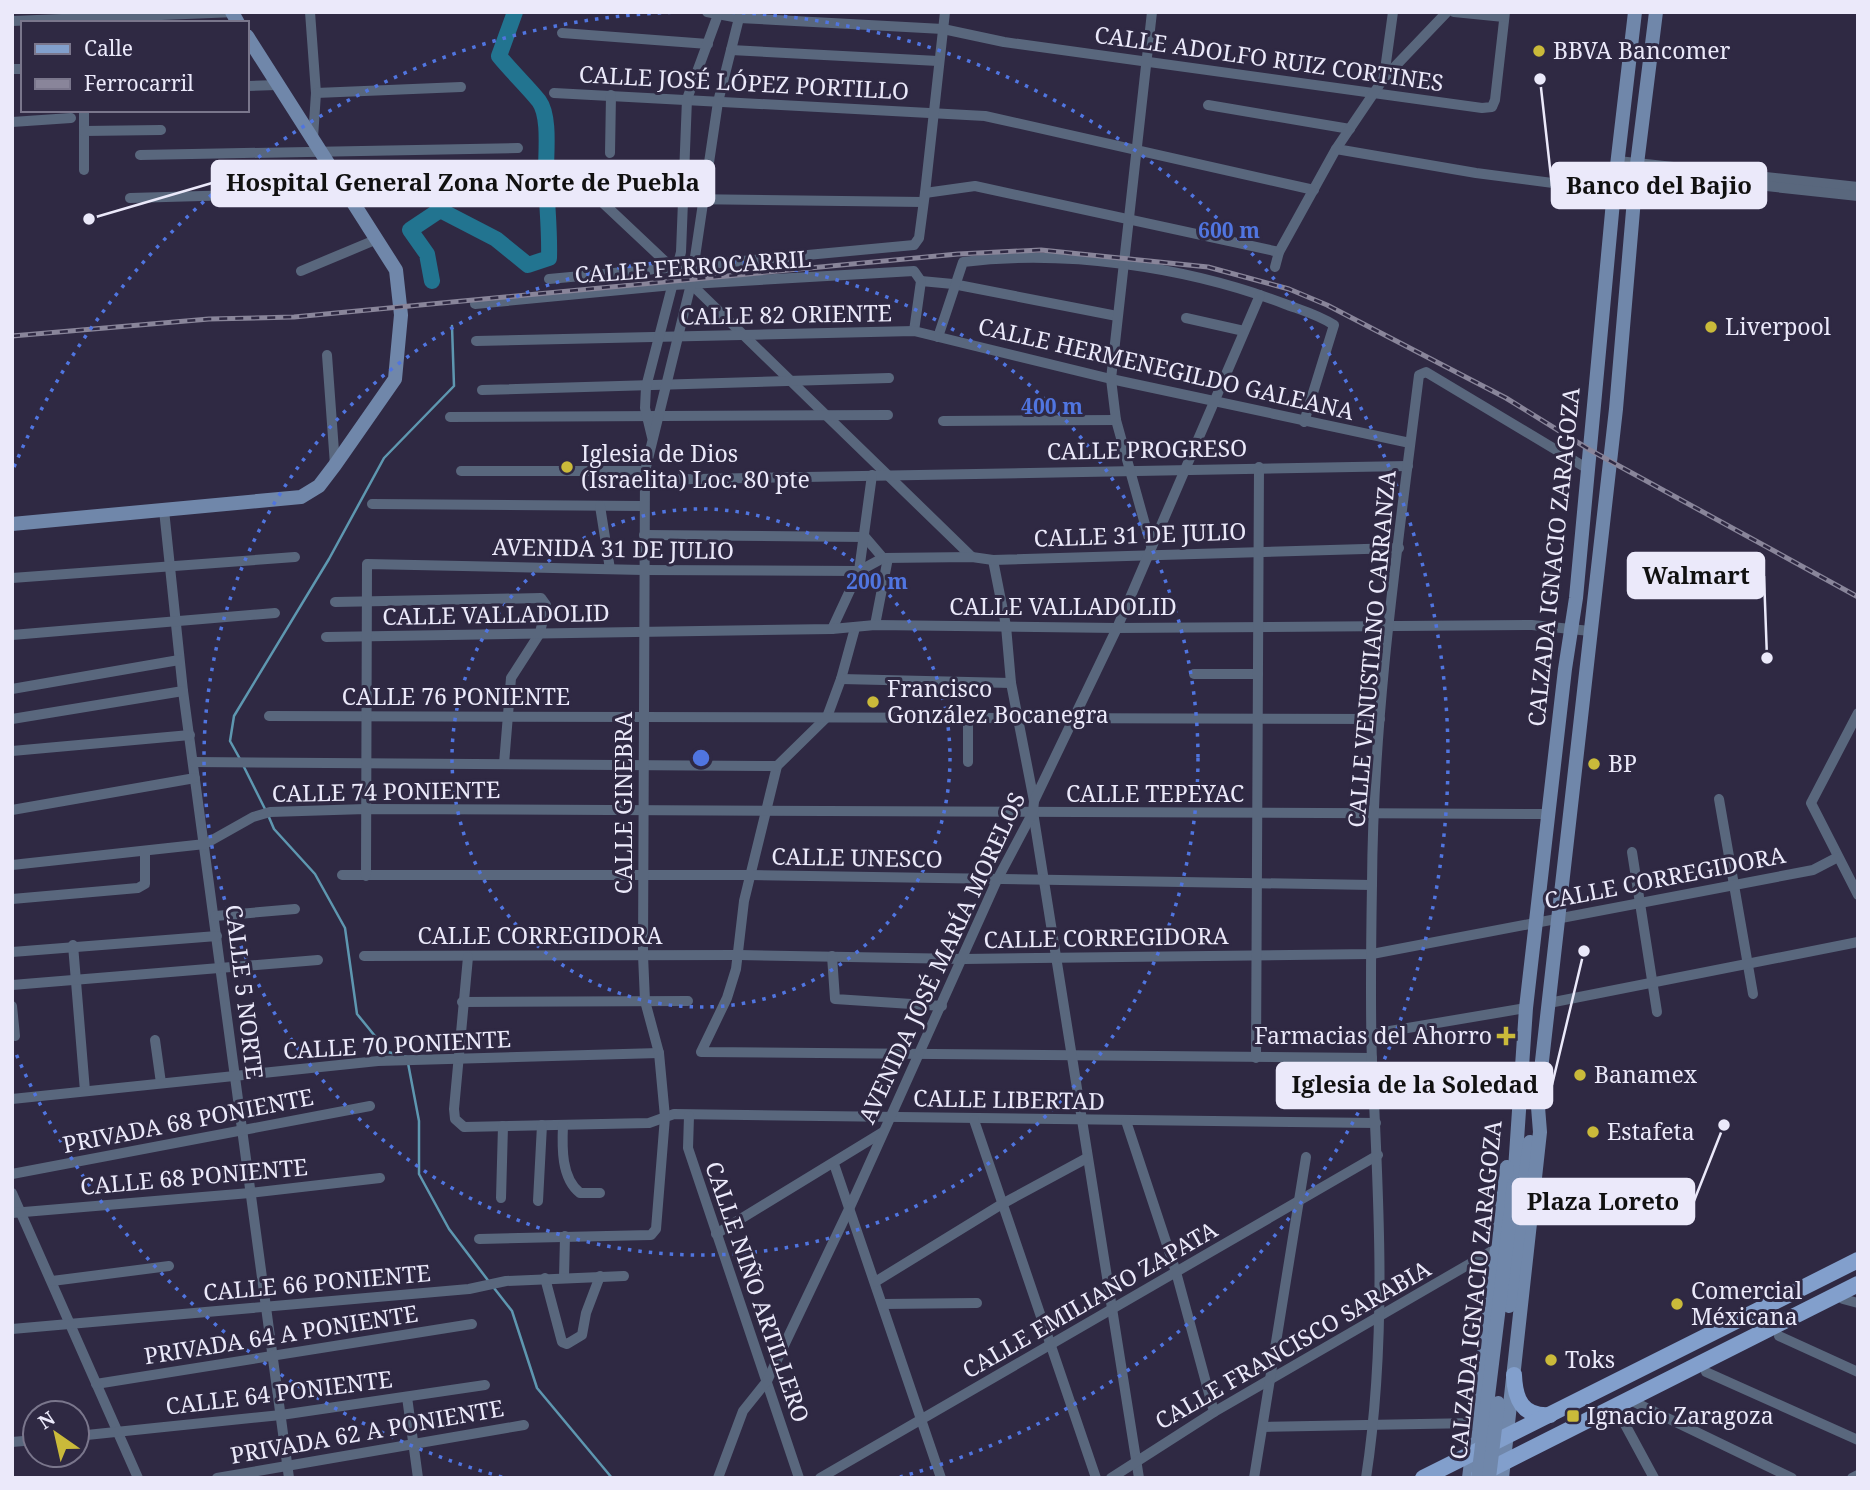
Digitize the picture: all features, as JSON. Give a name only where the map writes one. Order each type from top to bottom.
[{"type":"main road","name":"CALZADA IGNACIO ZARAGOZA","points":[[1489,1478],[1519,1185],[1518,1107],[1526,1008],[1576,598],[1614,191],[1635,12]]},
{"type":"main road","name":"CALZADA IGNACIO ZARAGOZA","points":[[1474,1478],[1519,1185],[1538,1107],[1616,409],[1637,168],[1656,12]]},
{"type":"main road","points":[[12,524],[301,498],[319,486],[395,379],[401,315],[396,270],[248,38]]},
{"type":"main road","points":[[1576,598],[1590,627]]},
{"type":"main road","name":"CALZADA IGNACIO ZARAGOZA","points":[[1474,1478],[1470,1453],[1511,1131],[1518,1107]]},
{"type":"main road","name":"CALZADA IGNACIO ZARAGOZA","points":[[1503,1471],[1540,1132],[1538,1107]]},
{"type":"main road","points":[[1423,1478],[1858,1260]]},
{"type":"main road","points":[[1474,1478],[1503,1471],[1630,1400],[1858,1284]]},
{"type":"main road","points":[[1487,1333],[1495,1348],[1503,1352],[1510,1350],[1519,1338]]},
{"type":"main road","points":[[1514,1375],[1515,1393],[1520,1405],[1532,1414],[1552,1415]]},
{"type":"street","points":[[12,20],[233,12]]},
{"type":"street","points":[[310,12],[316,93],[313,138]]},
{"type":"street","name":"CALLE ADOLFO RUIZ CORTINES","points":[[707,12],[739,18],[943,29],[1004,41],[1492,107],[1504,15]]},
{"type":"street","points":[[549,279],[914,245],[919,238],[945,12]]},
{"type":"street","points":[[1150,550],[1116,420],[1111,379],[1121,265],[1153,12]]},
{"type":"street","points":[[1384,78],[1393,12]]},
{"type":"street","points":[[1275,267],[1279,252],[1336,149],[1384,78],[1447,12]]},
{"type":"street","points":[[1454,12],[1504,15]]},
{"type":"street","name":"CALLE GINEBRA","points":[[652,437],[646,417],[646,387],[673,285],[684,199],[687,99],[719,13]]},
{"type":"street","name":"CALLE GINEBRA","points":[[565,1236],[651,1234],[656,1230],[664,1117],[659,1053],[645,1001],[643,955],[645,475],[691,284],[719,102],[739,18]]},
{"type":"street","points":[[562,33],[708,44]]},
{"type":"street","points":[[731,50],[938,61]]},
{"type":"street","points":[[248,86],[277,85]]},
{"type":"street","points":[[316,93],[461,87]]},
{"type":"street","name":"CALLE JOSÉ LÓPEZ PORTILLO","points":[[554,93],[985,116],[1137,148],[1314,190]]},
{"type":"street","points":[[610,153],[611,95]]},
{"type":"street","points":[[1208,106],[1350,129]]},
{"type":"street","points":[[84,112],[84,170]]},
{"type":"street","points":[[12,122],[32,116],[71,118]]},
{"type":"street","points":[[85,131],[161,130]]},
{"type":"street","points":[[140,155],[518,148]]},
{"type":"street","points":[[1336,149],[1476,173],[1614,191]]},
{"type":"street","points":[[1618,166],[1858,187]]},
{"type":"street","points":[[1637,168],[1858,197]]},
{"type":"street","points":[[684,199],[924,197],[975,186],[1279,252]]},
{"type":"street","points":[[130,198],[346,192]]},
{"type":"street","points":[[602,202],[674,267]]},
{"type":"street","points":[[301,271],[375,240]]},
{"type":"street","points":[[938,337],[953,284],[963,262],[997,258],[1142,266],[1199,278],[1260,295],[1334,325],[1304,422]]},
{"type":"street","name":"CALLE FERROCARRIL","points":[[475,304],[673,285],[914,271],[921,281]]},
{"type":"street","points":[[914,331],[921,281],[953,284],[1117,316]]},
{"type":"street","points":[[691,284],[972,556]]},
{"type":"street","name":"AVENIDA JOSÉ MARÍA MORELOS","points":[[718,1478],[743,1411],[767,1381],[964,959],[997,880],[1033,812],[1034,801],[1116,628],[1260,295]]},
{"type":"street","points":[[1186,317],[1244,331]]},
{"type":"street","name":"CALLE 82 ORIENTE","points":[[476,341],[914,331]]},
{"type":"street","name":"CALLE HERMENEGILDO GALEANA","points":[[914,331],[1111,379],[1410,443]]},
{"type":"street","points":[[327,355],[335,465]]},
{"type":"street","name":"CALLE VENUSTIANO CARRANZA","points":[[1366,1478],[1374,1424],[1380,1316],[1378,1156],[1372,1058],[1373,813],[1388,628],[1419,375],[1422,372],[1588,469]]},
{"type":"street","points":[[482,390],[889,378]]},
{"type":"street","points":[[450,416],[659,418],[888,415]]},
{"type":"street","points":[[943,421],[1116,420]]},
{"type":"street","name":"CALLE PROGRESO","points":[[461,471],[645,475],[887,475],[1408,466]]},
{"type":"street","points":[[1256,1058],[1259,467]]},
{"type":"street","points":[[832,629],[859,571],[872,475]]},
{"type":"street","points":[[372,504],[643,506]]},
{"type":"street","points":[[600,506],[610,569]]},
{"type":"street","name":"CALLE 5 NORTE","points":[[164,510],[183,691],[289,1478]]},
{"type":"street","points":[[643,535],[865,537],[886,558],[875,625]]},
{"type":"street","name":"CALLE 31 DE JULIO","points":[[859,571],[886,558],[972,556],[993,560],[1150,550],[1399,548]]},
{"type":"street","points":[[12,578],[295,557]]},
{"type":"street","points":[[993,560],[1006,626],[1011,683],[1034,801]]},
{"type":"street","name":"AVENIDA 31 DE JULIO","points":[[366,603],[367,564],[859,571]]},
{"type":"street","points":[[335,601],[366,603],[537,596],[547,605],[540,633],[515,669],[507,717],[504,764]]},
{"type":"street","points":[[366,603],[366,876]]},
{"type":"street","points":[[12,635],[275,613]]},
{"type":"street","name":"CALLE VALLADOLID","points":[[326,637],[832,629],[875,625],[1116,628],[1532,625],[1590,627]]},
{"type":"street","points":[[855,628],[827,717],[777,766],[741,916],[739,955],[727,998],[701,1052],[1372,1058]]},
{"type":"street","points":[[12,689],[179,660]]},
{"type":"street","points":[[1194,674],[1258,674]]},
{"type":"street","points":[[841,679],[1011,683]]},
{"type":"street","points":[[12,719],[183,691]]},
{"type":"street","points":[[1858,713],[1831,759],[1811,803],[1858,895]]},
{"type":"street","name":"CALLE 76 PONIENTE","points":[[269,716],[1380,719]]},
{"type":"street","points":[[968,719],[968,762]]},
{"type":"street","points":[[12,751],[190,735]]},
{"type":"street","name":"CALLE 74 PONIENTE","points":[[194,762],[777,766]]},
{"type":"street","points":[[12,810],[195,778]]},
{"type":"street","points":[[1719,799],[1754,994]]},
{"type":"street","name":"CALLE 74 PONIENTE","points":[[12,865],[145,853],[205,844],[261,814],[366,809],[768,811]]},
{"type":"street","name":"CALLE TEPEYAC","points":[[768,811],[1549,814]]},
{"type":"street","points":[[1033,812],[1139,1478]]},
{"type":"street","points":[[1632,852],[1657,1012]]},
{"type":"street","points":[[12,899],[138,888],[145,884],[145,853]]},
{"type":"street","name":"CALLE CORREGIDORA","points":[[364,956],[739,955],[964,959],[1372,954],[1814,870],[1838,857]]},
{"type":"street","name":"CALLE UNESCO","points":[[342,875],[751,875],[1372,885]]},
{"type":"street","points":[[215,916],[295,909]]},
{"type":"street","points":[[12,952],[73,945],[217,936]]},
{"type":"street","points":[[1549,1003],[1858,942]]},
{"type":"street","points":[[73,945],[85,1091]]},
{"type":"street","points":[[832,956],[835,999],[942,1006]]},
{"type":"street","points":[[458,1059],[468,957]]},
{"type":"street","points":[[12,985],[318,960]]},
{"type":"street","points":[[462,1002],[688,1001]]},
{"type":"street","points":[[12,1006],[15,1036]]},
{"type":"street","points":[[1372,1034],[1526,1008]]},
{"type":"street","points":[[155,1040],[160,1083]]},
{"type":"street","name":"CALLE 70 PONIENTE","points":[[12,1099],[378,1061],[659,1053]]},
{"type":"street","name":"CALLE 70 PONIENTE","points":[[458,1059],[456,1119],[464,1127],[475,1127]]},
{"type":"street","name":"PRIVADA 68 PONIENTE","points":[[12,1174],[370,1106]]},
{"type":"street","name":"CALLE LIBERTAD","points":[[475,1127],[649,1123],[674,1114],[889,1119],[1376,1123]]},
{"type":"street","name":"CALLE NIÑO ARTILLERO","points":[[689,1116],[688,1148],[799,1478]]},
{"type":"street","points":[[974,1120],[1049,1347],[1096,1478]]},
{"type":"street","points":[[1126,1121],[1176,1272],[1214,1412]]},
{"type":"street","points":[[538,1201],[542,1125]]},
{"type":"street","points":[[563,1125],[565,1165],[573,1186],[580,1193],[600,1193]]},
{"type":"street","points":[[501,1198],[503,1126]]},
{"type":"street","points":[[716,1234],[883,1132]]},
{"type":"street","name":"CALLE EMILIANO ZAPATA","points":[[820,1478],[1378,1156]]},
{"type":"street","points":[[1254,1478],[1306,1157]]},
{"type":"street","points":[[875,1282],[1002,1204],[1087,1158]]},
{"type":"street","points":[[834,1164],[942,1478]]},
{"type":"street","name":"CALLE 68 PONIENTE","points":[[17,1213],[250,1193],[380,1178]]},
{"type":"street","points":[[12,1193],[17,1213],[52,1281],[138,1478]]},
{"type":"street","points":[[480,1238],[565,1236],[564,1278]]},
{"type":"street","name":"CALLE FRANCISCO SARABIA","points":[[1111,1478],[1214,1412],[1271,1382],[1497,1248]]},
{"type":"street","points":[[52,1281],[169,1266]]},
{"type":"street","points":[[545,1278],[562,1342],[567,1344],[582,1335],[600,1276]]},
{"type":"street","name":"CALLE 66 PONIENTE","points":[[12,1329],[468,1289],[506,1281],[624,1276]]},
{"type":"street","points":[[1843,1298],[1858,1303]]},
{"type":"street","points":[[883,1304],[977,1303]]},
{"type":"street","name":"PRIVADA 64 A PONIENTE","points":[[96,1384],[472,1324]]},
{"type":"street","points":[[1779,1336],[1858,1372]]},
{"type":"street","points":[[1706,1372],[1858,1440]]},
{"type":"street","name":"CALLE 64 PONIENTE","points":[[91,1435],[281,1415],[485,1385]]},
{"type":"street","points":[[407,1397],[418,1478]]},
{"type":"street","points":[[1630,1400],[1792,1478]]},
{"type":"street","points":[[1621,1417],[1654,1478]]},
{"type":"street","points":[[1263,1427],[1475,1423]]},
{"type":"street","name":"PRIVADA 62 A PONIENTE","points":[[217,1478],[524,1425]]},
{"type":"street","points":[[1852,1478],[1858,1475]]},
{"type":"waterway","points":[[432,281],[427,254],[410,230],[440,210],[496,239],[528,265],[549,258],[545,116],[539,101],[499,56],[515,12]]},
{"type":"waterway","points":[[240,759],[230,741],[234,716],[329,559],[384,458],[454,386],[452,326]]},
{"type":"waterway","points":[[243,765],[265,809]]},
{"type":"waterway","points":[[268,815],[274,829],[315,874],[345,928],[357,1014],[388,1052],[407,1057]]},
{"type":"waterway","points":[[408,1063],[419,1121],[419,1174],[449,1229],[490,1283]]},
{"type":"waterway","points":[[494,1288],[512,1311],[537,1388],[612,1478]]},
{"type":"railway","points":[[12,336],[209,319],[294,317],[958,254],[1041,250],[1208,267],[1289,289],[1327,305],[1506,398],[1590,450],[1858,597]]},
{"type":"place","name":"BBVA Bancomer","points":[[1539,51]]},
{"type":"place","name":"Banco del Bajio","points":[[1540,79]]},
{"type":"place","name":"Hospital General Zona Norte de Puebla","points":[[89,219]]},
{"type":"place","name":"Liverpool","points":[[1711,327]]},
{"type":"place","name":"Iglesia de Dios (Israelita) Loc. 80 pte","points":[[567,467]]},
{"type":"place","name":"Walmart","points":[[1767,658]]},
{"type":"place","name":"Francisco González Bocanegra","points":[[873,702]]},
{"type":"place","name":"BP","points":[[1594,764]]},
{"type":"place","name":"Iglesia de la Soledad","points":[[1584,951]]},
{"type":"place","name":"Farmacias del Ahorro","points":[[1506,1036]]},
{"type":"place","name":"Banamex","points":[[1580,1075]]},
{"type":"place","name":"Plaza Loreto","points":[[1724,1125]]},
{"type":"place","name":"Estafeta","points":[[1593,1132]]},
{"type":"place","name":"Comercial Méxicana","points":[[1677,1304]]},
{"type":"place","name":"Toks","points":[[1551,1360]]},
{"type":"place","name":"Ignacio Zaragoza","points":[[1573,1416]]}]
